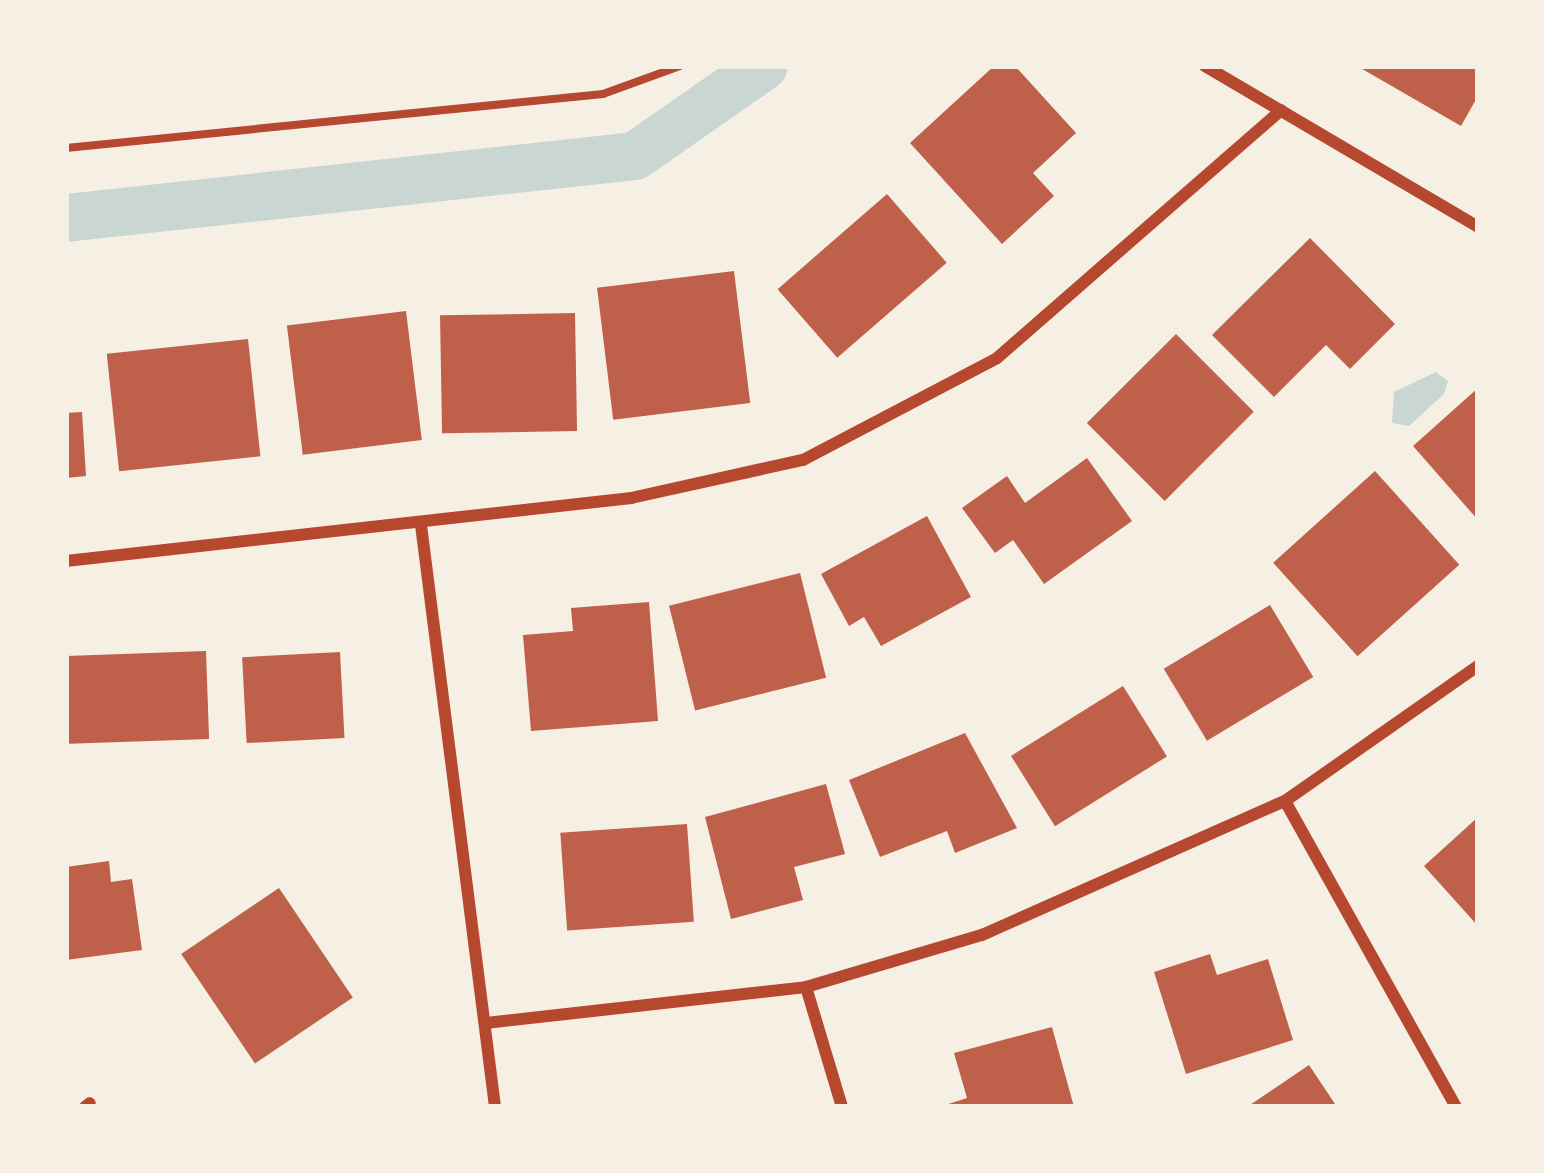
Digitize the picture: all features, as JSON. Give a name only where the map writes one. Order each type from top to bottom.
[{"type":"street","points":[[1204,66],[1478,227]]},
{"type":"street","points":[[66,561],[421,525],[703,488],[850,441],[998,358],[1281,110]]},
{"type":"street","points":[[421,525],[495,1107]]},
{"type":"street","points":[[486,1023],[806,987],[982,935],[1285,801],[1478,666]]},
{"type":"street","points":[[1285,801],[1456,1107]]},
{"type":"street","points":[[806,987],[842,1107]]},
{"type":"path","points":[[66,148],[603,94],[680,66]]},
{"type":"shaded area","points":[[1436,372],[1448,381],[1444,394],[1409,426],[1392,423],[1394,392]]},
{"type":"building","points":[[994,66],[1015,66],[1076,133],[1033,173],[1054,196],[1002,244],[910,143]]},
{"type":"building","points":[[1357,66],[1478,66],[1478,96],[1461,126]]},
{"type":"building","points":[[887,194],[947,263],[837,358],[778,289]]},
{"type":"building","points":[[1310,238],[1395,324],[1350,369],[1326,345],[1274,397],[1212,335]]},
{"type":"building","points":[[734,271],[750,403],[613,420],[597,288]]},
{"type":"building","points":[[406,311],[422,440],[303,455],[287,326]]},
{"type":"building","points":[[575,313],[577,431],[442,433],[440,315]]},
{"type":"building","points":[[1176,334],[1254,412],[1165,501],[1087,423]]},
{"type":"building","points":[[248,339],[260,456],[119,471],[107,354]]},
{"type":"building","points":[[1478,388],[1478,520],[1413,446]]},
{"type":"building","points":[[82,412],[86,476],[66,478],[66,413]]},
{"type":"building","points":[[1087,458],[1132,521],[1044,584],[1013,540],[995,553],[962,508],[1007,476],[1025,503]]},
{"type":"building","points":[[1375,471],[1459,565],[1357,656],[1273,563]]},
{"type":"building","points":[[927,516],[971,597],[881,646],[864,617],[849,626],[821,574]]},
{"type":"building","points":[[800,573],[826,678],[695,710],[669,606]]},
{"type":"building","points":[[649,602],[658,721],[531,731],[523,635],[573,631],[571,608]]},
{"type":"building","points":[[1270,605],[1313,677],[1207,741],[1164,669]]},
{"type":"building","points":[[206,651],[209,739],[69,744],[66,656]]},
{"type":"building","points":[[340,652],[345,738],[247,743],[242,657]]},
{"type":"building","points":[[1123,686],[1167,756],[1055,826],[1011,756]]},
{"type":"building","points":[[965,733],[1017,828],[955,853],[947,831],[880,857],[849,780]]},
{"type":"building","points":[[826,784],[845,854],[794,867],[803,900],[731,919],[705,817]]},
{"type":"building","points":[[1478,817],[1478,926],[1424,866]]},
{"type":"building","points":[[687,824],[694,922],[567,931],[560,833]]},
{"type":"building","points":[[109,861],[111,882],[132,879],[142,950],[66,960],[66,867]]},
{"type":"building","points":[[279,888],[353,997],[255,1063],[181,954]]},
{"type":"building","points":[[1210,954],[1217,975],[1268,959],[1293,1040],[1186,1074],[1154,972]]},
{"type":"building","points":[[1052,1027],[1074,1107],[939,1107],[967,1098],[954,1053]]},
{"type":"building","points":[[1309,1065],[1337,1107],[1247,1107]]},
{"type":"waterway","points":[[66,218],[635,156],[764,66]]}]
